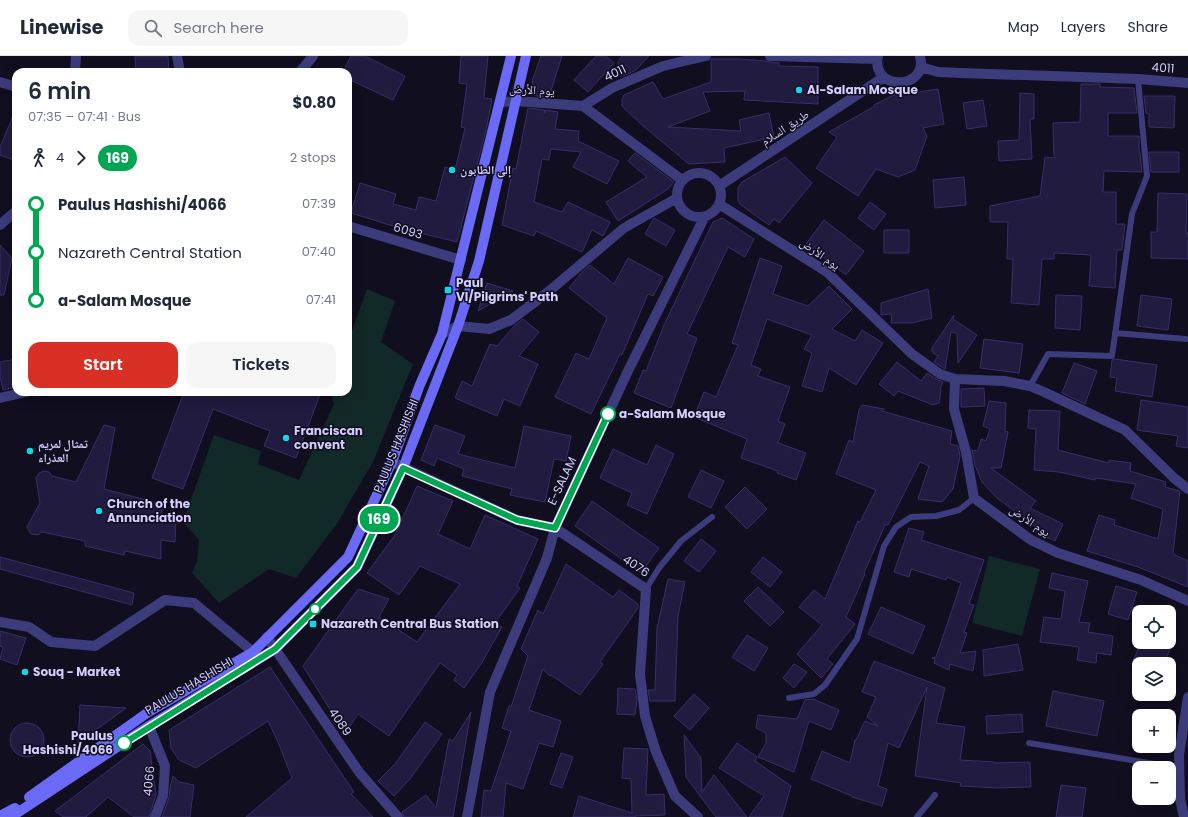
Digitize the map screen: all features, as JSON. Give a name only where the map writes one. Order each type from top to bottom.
[{"type":"street","points":[[75,68],[76,56]]},
{"type":"street","points":[[177,56],[179,68]]},
{"type":"street","points":[[303,68],[312,56]]},
{"type":"street","name":"PAULUS HASHISHI","points":[[0,816],[6,814],[147,713],[253,652],[267,636],[348,557],[392,462],[419,387],[442,334],[501,102],[511,56]]},
{"type":"street","name":"PAULUS HASHISHI","points":[[11,817],[149,726],[275,649],[357,567],[403,468],[458,326],[479,261],[526,56]]},
{"type":"street","name":"4011","points":[[583,106],[612,88],[663,66],[706,56]]},
{"type":"street","points":[[770,56],[878,58],[878,66],[884,77],[890,81],[898,83],[912,79],[917,74],[921,67],[920,56]]},
{"type":"street","name":"4011","points":[[921,67],[938,72],[1138,79],[1188,83]]},
{"type":"street","name":"طريق السلام","points":[[719,186],[884,77]]},
{"type":"street","points":[[0,82],[12,86]]},
{"type":"street","name":"يوم الأرض","points":[[501,102],[516,101],[583,106]]},
{"type":"street","points":[[583,106],[682,180]]},
{"type":"street","points":[[705,173],[715,180],[719,186],[721,197],[719,204],[712,212],[705,216],[698,217],[690,215],[679,205],[677,198],[678,186],[682,180],[690,174],[705,173]]},
{"type":"street","points":[[442,334],[458,326],[490,329],[511,320],[548,292],[624,228],[677,198]]},
{"type":"street","name":"يوم الأرض","points":[[719,204],[827,272],[912,354],[940,374],[955,379],[1004,380],[1030,386],[1125,430],[1174,478],[1188,489]]},
{"type":"street","points":[[0,224],[12,215]]},
{"type":"street","name":"E-SALAM","points":[[467,817],[490,692],[546,558],[555,528],[628,371],[705,216]]},
{"type":"street","name":"6093","points":[[352,227],[461,260]]},
{"type":"street","points":[[955,379],[954,409],[966,452],[974,498]]},
{"type":"street","points":[[0,398],[12,395]]},
{"type":"street","name":"4076","points":[[392,462],[517,520],[555,528],[646,589],[640,674],[645,716],[656,752],[675,796],[698,817]]},
{"type":"street","name":"يوم الأرض","points":[[974,498],[1031,540],[1058,553],[1141,580],[1188,601]]},
{"type":"street","points":[[0,622],[29,627],[52,642],[95,646],[165,600],[194,603],[253,652]]},
{"type":"street","name":"4089","points":[[267,636],[359,772],[398,817]]},
{"type":"street","points":[[1184,817],[1180,799],[1179,756],[1188,697]]},
{"type":"street","name":"4066","points":[[149,726],[165,766],[163,796],[155,817]]},
{"type":"lane","points":[[1030,386],[1048,354],[1112,356],[1132,214],[1147,176],[1138,79]]},
{"type":"lane","points":[[1115,333],[1186,339]]},
{"type":"lane","points":[[789,698],[814,694],[825,685],[857,639],[884,546],[896,527],[912,517],[936,516],[959,510],[974,498]]},
{"type":"lane","points":[[646,589],[659,568],[681,541],[712,517]]},
{"type":"lane","points":[[1029,742],[1179,768]]},
{"type":"lane","points":[[917,817],[935,795]]},
{"type":"green space","points":[[367,289],[395,301],[381,342],[413,364],[373,462],[336,525],[296,578],[269,569],[219,603],[192,573],[197,561],[199,540],[183,522],[214,435],[261,451],[258,464],[299,480],[334,404],[332,396],[352,396],[352,331]]},
{"type":"green space","points":[[989,556],[1040,569],[1022,636],[972,623]]},
{"type":"building","points":[[135,56],[168,56],[169,68],[136,68]]},
{"type":"building","points":[[351,56],[365,56],[405,76],[393,100],[352,81],[352,68],[345,68]]},
{"type":"building","points":[[461,56],[488,56],[484,98],[492,99],[486,130],[457,242],[396,227],[352,213],[360,183],[396,194],[393,204],[416,210],[419,197],[436,201],[445,167],[455,170],[465,128],[461,127],[467,84],[459,83]]},
{"type":"building","points":[[541,56],[562,56],[549,97],[536,96],[532,81]]},
{"type":"building","points":[[596,56],[606,56],[614,63],[588,92],[574,80]]},
{"type":"building","points":[[622,56],[649,56],[636,70],[624,76],[619,76],[618,62]]},
{"type":"building","points":[[711,59],[766,61],[779,63],[779,66],[818,67],[818,104],[744,100],[745,91],[703,92],[710,111],[668,127],[741,131],[739,120],[769,113],[774,137],[724,148],[725,162],[689,164],[624,108],[622,106],[622,99],[624,95],[653,82],[663,99],[711,82]]},
{"type":"building","points":[[1081,84],[1100,84],[1100,87],[1134,88],[1137,113],[1108,113],[1108,136],[1139,136],[1139,152],[1142,172],[1104,171],[1103,192],[1116,192],[1116,224],[1125,224],[1122,250],[1117,250],[1115,288],[1089,286],[1091,255],[1054,253],[1054,259],[1042,259],[1039,305],[1011,303],[1013,259],[1007,259],[1008,222],[990,222],[990,206],[1040,196],[1045,157],[1054,158],[1053,123],[1080,122]]},
{"type":"building","points":[[905,89],[906,94],[938,89],[944,124],[923,128],[927,136],[915,170],[898,177],[876,169],[858,196],[816,168],[837,137],[829,132],[875,106],[874,105]]},
{"type":"building","points":[[1020,93],[1034,94],[1034,119],[1030,119],[1032,159],[999,161],[998,141],[1019,140]]},
{"type":"building","points":[[1144,96],[1175,96],[1174,128],[1149,127],[1149,114],[1146,113]]},
{"type":"building","points":[[983,100],[987,126],[967,129],[963,103]]},
{"type":"building","points":[[528,108],[545,110],[544,113],[546,110],[558,112],[555,129],[579,131],[578,141],[619,161],[607,184],[573,167],[581,152],[551,149],[549,160],[542,159],[534,202],[562,212],[568,202],[610,222],[603,236],[592,230],[582,252],[536,231],[534,236],[502,225],[513,168],[516,169]]},
{"type":"building","points":[[12,118],[12,160],[0,155],[0,147]]},
{"type":"building","points":[[1149,152],[1179,152],[1179,172],[1151,172]]},
{"type":"building","points":[[635,153],[674,182],[668,189],[618,221],[606,202],[647,177],[628,161]]},
{"type":"building","points":[[785,157],[812,183],[779,223],[774,219],[769,225],[741,205],[738,201],[738,188],[742,182]]},
{"type":"building","points":[[964,177],[966,205],[935,208],[933,180]]},
{"type":"building","points":[[1158,193],[1187,194],[1186,233],[1188,233],[1188,259],[1151,258],[1151,232],[1157,232]]},
{"type":"building","points":[[870,202],[886,214],[874,230],[858,218]]},
{"type":"building","points":[[654,218],[675,230],[666,246],[645,234]]},
{"type":"building","points":[[722,218],[754,239],[745,257],[728,247],[687,334],[697,338],[671,408],[634,393],[643,370],[646,371],[664,325],[713,222]]},
{"type":"building","points":[[824,220],[864,251],[846,275],[806,244]]},
{"type":"building","points":[[884,230],[909,230],[909,253],[884,253]]},
{"type":"building","points":[[0,245],[12,258],[4,295],[0,295]]},
{"type":"building","points":[[628,258],[663,277],[653,296],[648,294],[622,355],[620,354],[591,414],[555,397],[576,353],[589,359],[607,318],[569,288],[590,265],[614,284]]},
{"type":"building","points":[[760,258],[782,266],[773,294],[808,306],[829,286],[852,309],[832,329],[855,341],[862,330],[883,343],[856,385],[829,368],[822,392],[802,386],[812,353],[804,349],[812,335],[767,319],[751,365],[761,369],[758,376],[790,387],[778,421],[785,424],[778,443],[806,453],[796,480],[777,473],[778,471],[741,458],[747,439],[694,417],[704,392],[716,397],[738,345],[732,343]]},
{"type":"building","points":[[487,283],[513,291],[478,311]]},
{"type":"building","points":[[928,289],[932,318],[912,323],[891,323],[892,314],[881,315],[881,303]]},
{"type":"building","points":[[1056,295],[1082,296],[1080,330],[1055,328]]},
{"type":"building","points":[[1141,295],[1172,299],[1168,330],[1137,326]]},
{"type":"building","points":[[954,315],[953,319],[977,335],[958,363],[957,333],[951,332],[945,369],[934,362],[938,356],[932,352],[932,348]]},
{"type":"building","points":[[523,319],[539,332],[519,356],[538,364],[520,406],[504,399],[497,416],[455,398],[462,381],[472,386],[490,344],[497,346],[515,325]]},
{"type":"building","points":[[984,339],[1023,344],[1019,373],[980,368]]},
{"type":"building","points":[[1115,359],[1157,365],[1152,397],[1115,391],[1117,378],[1110,377],[1112,360]]},
{"type":"building","points":[[12,360],[12,388],[3,390],[0,376],[0,362]]},
{"type":"building","points":[[897,362],[921,381],[927,373],[943,382],[940,390],[939,403],[933,405],[898,391],[894,396],[879,384]]},
{"type":"building","points":[[1074,363],[1097,371],[1085,404],[1062,393]]},
{"type":"building","points":[[984,388],[985,406],[961,407],[961,389]]},
{"type":"building","name":"Franciscan convent","points":[[183,396],[319,396],[296,458],[264,446],[270,431],[213,409],[183,489],[152,478]]},
{"type":"building","points":[[1141,400],[1188,407],[1188,448],[1176,446],[1178,436],[1137,430]]},
{"type":"building","points":[[989,401],[1006,403],[1005,431],[1008,432],[1001,468],[991,468],[1036,501],[1030,508],[1063,524],[1055,541],[1036,532],[1037,528],[997,498],[982,482],[975,465],[972,450],[978,451],[981,439],[986,441],[990,429],[983,426]]},
{"type":"building","points":[[862,405],[884,409],[882,411],[952,431],[950,444],[958,446],[960,456],[953,489],[942,502],[918,499],[929,466],[920,462],[888,525],[885,525],[846,617],[855,624],[827,659],[833,664],[821,678],[797,654],[822,625],[799,607],[814,590],[825,599],[858,521],[860,522],[876,490],[836,474],[849,440],[853,442],[859,410]]},
{"type":"building","points":[[1029,410],[1060,411],[1058,450],[1109,463],[1109,460],[1131,463],[1130,471],[1166,482],[1165,487],[1180,491],[1173,554],[1188,561],[1188,587],[1138,567],[1087,551],[1099,515],[1115,520],[1114,525],[1158,539],[1163,509],[1131,498],[1136,484],[1096,478],[1095,480],[1059,472],[1034,470],[1036,429],[1028,428]]},
{"type":"building","name":"Church of the Annunciation","points":[[104,425],[115,428],[104,489],[162,504],[161,518],[176,520],[175,542],[161,540],[161,559],[125,551],[124,555],[85,546],[85,541],[42,532],[38,535],[31,534],[27,527],[40,503],[36,478],[39,473],[44,471],[49,472],[52,476],[76,482]]},
{"type":"building","points":[[435,425],[465,436],[458,454],[515,468],[524,426],[571,436],[566,461],[554,459],[545,502],[510,495],[512,489],[462,476],[464,469],[437,458],[434,466],[421,460]]},
{"type":"building","points":[[656,445],[674,454],[647,514],[627,505],[632,493],[600,478],[613,449],[647,465]]},
{"type":"building","points":[[701,470],[724,481],[711,508],[688,497]]},
{"type":"building","points":[[417,486],[453,501],[438,534],[470,549],[485,515],[538,539],[517,586],[520,588],[495,623],[502,627],[481,664],[464,688],[454,680],[457,675],[440,663],[389,736],[358,714],[350,726],[336,719],[303,666],[358,589],[389,599],[379,617],[417,642],[460,584],[420,566],[399,595],[367,573],[395,535]]},
{"type":"building","points":[[745,487],[767,509],[747,529],[725,507]]},
{"type":"building","points":[[592,501],[659,548],[641,573],[575,526]]},
{"type":"building","points":[[909,528],[924,532],[921,540],[984,560],[969,604],[974,605],[964,632],[967,633],[960,653],[976,651],[973,671],[950,664],[949,670],[934,663],[935,659],[932,658],[936,657],[961,583],[947,577],[946,580],[911,569],[909,577],[894,572]]},
{"type":"building","points":[[701,539],[716,551],[699,572],[684,561]]},
{"type":"building","points":[[0,557],[134,593],[132,605],[0,569]]},
{"type":"building","points":[[763,557],[782,572],[770,587],[751,572]]},
{"type":"building","points":[[566,564],[613,597],[619,590],[638,604],[638,608],[600,662],[603,664],[580,695],[551,675],[550,676],[543,669],[529,710],[561,721],[553,747],[539,743],[523,789],[506,783],[503,817],[481,817],[484,790],[491,791],[511,731],[502,728],[509,706],[511,707],[528,656],[521,649],[538,610],[543,614]]},
{"type":"building","points":[[1052,573],[1088,581],[1079,622],[1090,623],[1088,632],[1113,636],[1111,655],[1097,653],[1096,663],[1077,660],[1079,647],[1040,642],[1044,617],[1061,619],[1065,591],[1049,588]]},
{"type":"building","points":[[668,579],[685,582],[678,616],[675,701],[650,701],[648,690],[655,690],[657,628]]},
{"type":"building","points":[[1116,586],[1137,592],[1128,620],[1108,614]]},
{"type":"building","points":[[758,587],[784,612],[770,626],[744,601]]},
{"type":"building","points":[[881,607],[925,626],[913,654],[868,634]]},
{"type":"building","points":[[0,631],[26,638],[17,665],[0,659],[3,647],[0,646]]},
{"type":"building","points":[[747,635],[768,648],[754,671],[732,657]]},
{"type":"building","points":[[1018,644],[1023,670],[984,676],[983,650]]},
{"type":"building","points":[[1138,649],[1170,649],[1167,657],[1135,657]]},
{"type":"building","points":[[874,661],[945,688],[936,723],[965,727],[960,760],[995,763],[1030,762],[1031,787],[997,788],[960,786],[961,783],[915,776],[927,687],[899,748],[888,743],[878,786],[887,789],[882,806],[852,797],[811,779],[822,751],[850,763],[855,740],[865,721],[878,726],[867,717],[876,697],[862,692]]},
{"type":"building","points":[[794,664],[807,672],[794,688],[783,678]]},
{"type":"building","points":[[270,667],[354,792],[351,794],[373,817],[246,817],[292,778],[268,721],[196,768],[179,760],[171,748],[169,730]]},
{"type":"building","points":[[618,688],[635,689],[637,700],[635,715],[617,714]]},
{"type":"building","points":[[1053,691],[1104,701],[1097,736],[1046,726]]},
{"type":"building","points":[[694,694],[709,708],[690,730],[674,716]]},
{"type":"building","points":[[813,699],[839,710],[831,730],[809,721],[794,772],[758,757],[766,743],[766,733],[756,728],[758,715],[797,719],[805,700]]},
{"type":"building","points":[[80,705],[126,708],[78,743]]},
{"type":"building","points":[[471,712],[453,817],[404,817],[402,812],[426,795],[436,808],[449,739],[453,741]]},
{"type":"building","points":[[1022,714],[1023,732],[987,734],[986,716]]},
{"type":"building","points":[[425,722],[442,734],[410,779],[394,796],[378,781],[395,764]]},
{"type":"building","points":[[24,723],[30,723],[34,724],[41,730],[44,740],[43,747],[37,754],[30,757],[24,757],[20,756],[13,750],[10,743],[10,737],[11,733],[17,726]]},
{"type":"building","points":[[684,735],[701,758],[702,792],[714,775],[747,817],[716,817],[686,777]]},
{"type":"building","points":[[737,743],[757,757],[755,761],[791,786],[782,817],[749,817],[764,796],[719,768]]},
{"type":"building","points":[[143,744],[150,751],[156,795],[149,817],[134,817],[108,797],[86,817],[63,817],[55,811]]},
{"type":"building","points":[[624,748],[648,749],[646,795],[664,794],[665,815],[635,817],[573,817],[579,796],[632,813],[631,779],[622,778]]},
{"type":"building","points":[[561,753],[573,757],[562,788],[550,784]]},
{"type":"building","points":[[173,776],[179,782],[194,785],[190,817],[162,817],[169,798]]},
{"type":"building","points":[[1061,785],[1086,788],[1082,817],[1056,817]]},
{"type":"bus line","name":"169","points":[[124,743],[149,726],[275,649],[357,567],[403,468],[517,520],[555,528],[608,414]]},
{"type":"place","name":"Al-Salam Mosque","points":[[799,90]]},
{"type":"place","name":"إلى الطابون","points":[[452,170]]},
{"type":"place","name":"Paul VI/Pilgrims' Path","points":[[448,290]]},
{"type":"place","name":"a-Salam Mosque","points":[[608,414]]},
{"type":"place","name":"Franciscan convent","points":[[286,438]]},
{"type":"place","name":"تمثال لمريم العذراء","points":[[30,451]]},
{"type":"place","name":"Church of the Annunciation","points":[[99,511]]},
{"type":"place","name":"Nazareth Central Bus Station","points":[[313,624]]},
{"type":"place","name":"Souq - Market","points":[[25,672]]},
{"type":"place","name":"Paulus Hashishi/4066","points":[[124,743]]}]
